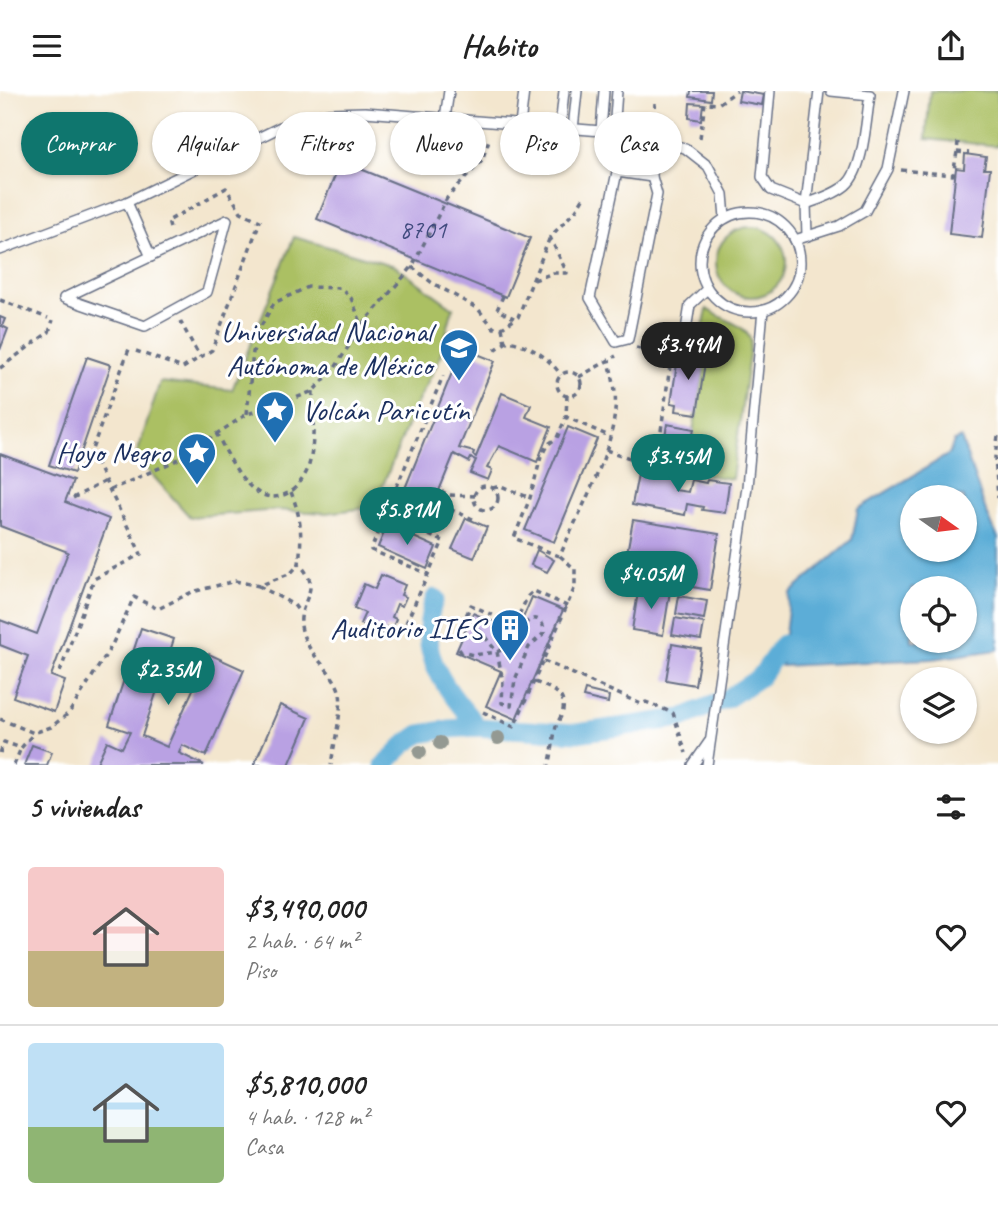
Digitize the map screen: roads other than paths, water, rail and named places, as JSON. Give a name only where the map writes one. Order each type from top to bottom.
[{"type":"lane","points":[[446,112],[449,91]]},
{"type":"lane","points":[[522,112],[524,91]]},
{"type":"lane","points":[[562,112],[564,91]]},
{"type":"lane","points":[[575,112],[578,91]]},
{"type":"lane","points":[[602,112],[604,91]]},
{"type":"lane","points":[[615,112],[617,91]]},
{"type":"lane","points":[[770,91],[762,177],[771,190],[806,204],[847,184],[858,167],[870,95],[831,91]]},
{"type":"lane","points":[[807,236],[806,204],[819,91]]},
{"type":"lane","points":[[795,240],[839,226],[865,211],[888,169],[904,91]]},
{"type":"lane","points":[[0,250],[127,202],[295,120],[330,113],[390,114]]},
{"type":"lane","points":[[682,147],[708,166],[723,194],[725,218]]},
{"type":"lane","points":[[616,175],[590,298],[616,342],[628,339],[657,194],[652,177],[638,175]]},
{"type":"lane","points":[[127,202],[151,257]]},
{"type":"lane","points":[[740,212],[757,212],[772,217],[785,226],[795,240],[799,261],[795,282],[788,295],[776,304],[763,310],[747,312],[732,309],[718,301],[707,289],[699,258],[703,242],[712,228],[725,218],[740,212]]},
{"type":"lane","points":[[228,220],[207,292],[145,326],[64,298],[151,257],[228,220]]},
{"type":"lane","points":[[685,336],[690,305],[707,289]]},
{"type":"lane","points":[[707,765],[747,487],[763,310]]},
{"type":"lane","points":[[693,765],[710,741]]},
{"type":"water","points":[[961,438],[998,538],[998,650],[977,653],[977,576],[900,576],[900,653],[976,653],[932,659],[781,666],[790,593],[852,540],[858,509],[949,454],[954,441]]},
{"type":"waterway","points":[[435,598],[428,633],[434,664],[475,727]]},
{"type":"waterway","points":[[384,765],[404,745],[420,734],[449,729],[475,727],[577,733],[682,718],[728,698],[760,677],[783,644]]},
{"type":"place","name":"Universidad Nacional Autónoma de México","points":[[459,382]]},
{"type":"place","name":"Volcán Paricutín","points":[[275,444]]},
{"type":"place","name":"Hoyo Negro","points":[[197,486]]},
{"type":"place","name":"Auditorio IIES","points":[[510,662]]}]
